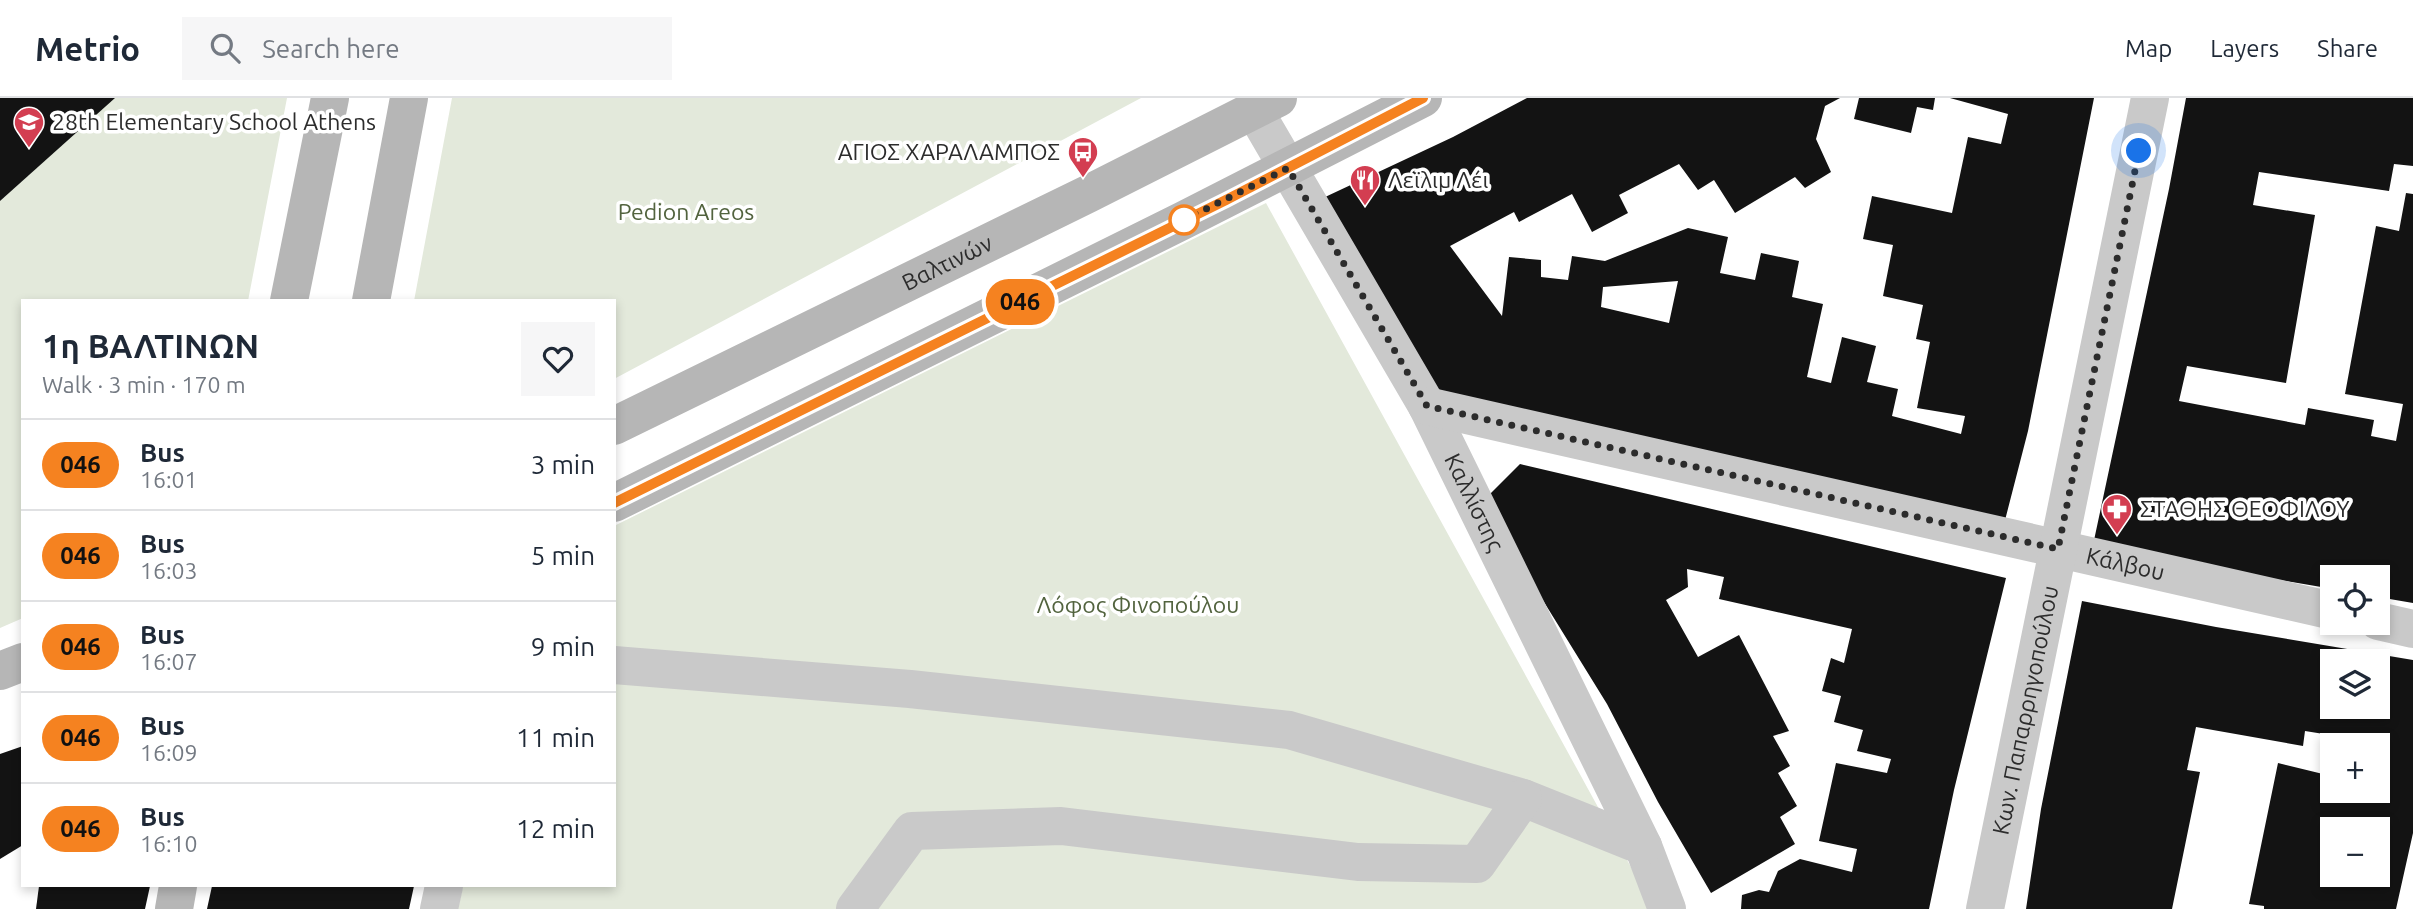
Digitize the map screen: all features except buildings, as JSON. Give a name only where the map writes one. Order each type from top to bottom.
[{"type":"street","points":[[289,299],[330,98]]},
{"type":"street","points":[[371,299],[409,98]]},
{"type":"street","points":[[616,502],[1288,168],[1423,98]]},
{"type":"street","name":"Κων. Παπαρρηγοπούλου","points":[[1985,909],[2150,98]]},
{"type":"street","name":"Καλλίστης","points":[[1266,104],[1288,168],[1427,406],[1643,846],[1667,909]]},
{"type":"street","name":"Βαλτινών","points":[[616,425],[1063,207],[1266,104]]},
{"type":"street","name":"Κάλβου","points":[[1427,406],[2320,608]]},
{"type":"street","points":[[2390,624],[2413,629]]},
{"type":"street","points":[[0,671],[21,663]]},
{"type":"street","points":[[616,665],[910,689],[1289,730],[1523,798],[1643,846]]},
{"type":"street","points":[[855,909],[912,831],[1061,826],[1358,862],[1477,864],[1523,798]]},
{"type":"street","points":[[174,909],[178,887]]},
{"type":"street","points":[[439,909],[444,887]]},
{"type":"green space","points":[[0,98],[287,98],[248,299],[21,299],[21,619],[0,628]]},
{"type":"green space","name":"Pedion Areos","points":[[452,98],[1141,98],[616,378],[616,299],[414,299]]},
{"type":"green space","name":"Λόφος Φινοπούλου","points":[[1266,203],[1654,909],[458,909],[463,887],[616,887],[616,525]]},
{"type":"bus line","name":"046","points":[[616,502],[1226,200],[1423,98]]},
{"type":"place","name":"28th Elementary School Athens","points":[[29,149]]},
{"type":"place","name":"ΑΓΙΟΣ ΧΑΡΑΛΑΜΠΟΣ","points":[[1083,179]]},
{"type":"place","name":"Λεϊλιμ Λέι","points":[[1365,207]]},
{"type":"place","name":"ΣΤΑΘΗΣ ΘΕΟΦΙΛΟΥ","points":[[2117,536]]},
{"type":"route","points":[[1184,220],[1288,168],[1427,406],[2058,549],[2139,151]]}]
